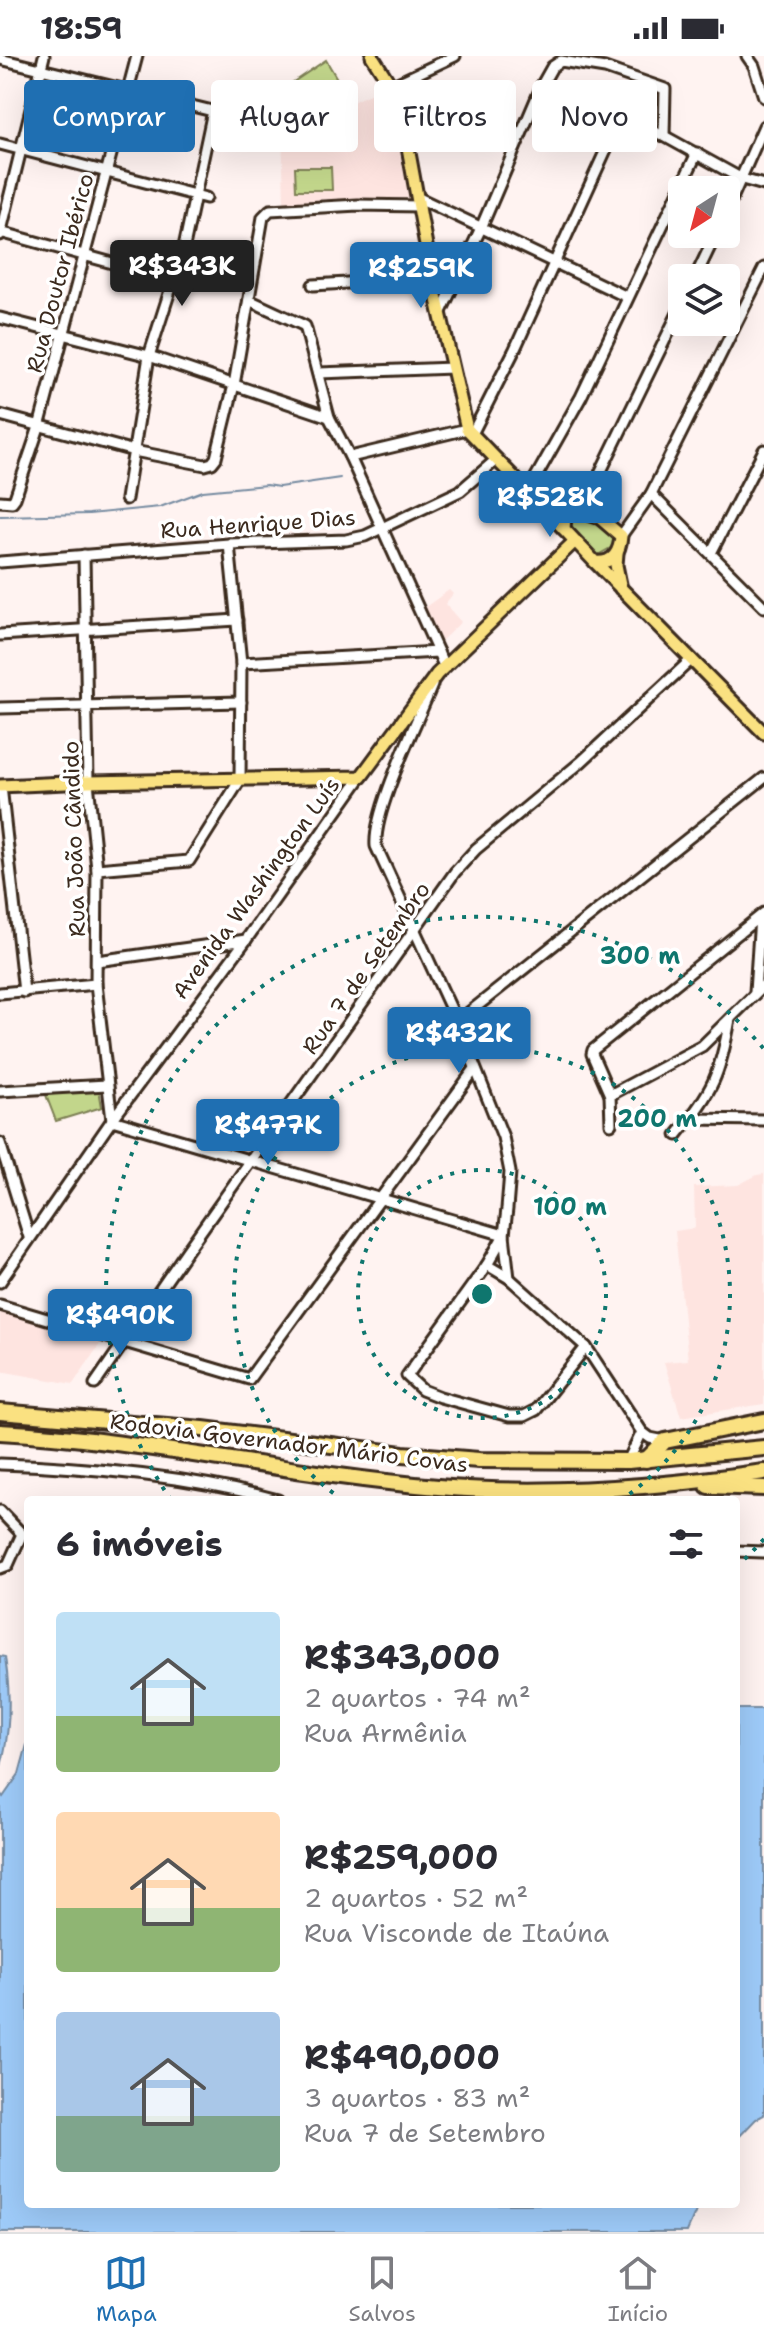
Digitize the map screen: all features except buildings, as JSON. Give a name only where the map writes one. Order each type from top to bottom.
[{"type":"highway","name":"Rodovia Governador Mário Covas","points":[[0,1412],[203,1429],[403,1454],[479,1460],[628,1461],[764,1448]]},
{"type":"highway","points":[[646,1460],[665,1441],[764,1421]]},
{"type":"highway","name":"Rodovia Governador Mário Covas","points":[[0,1432],[63,1435],[284,1469],[437,1487],[538,1491],[688,1483],[764,1472]]},
{"type":"highway","points":[[688,1483],[764,1488]]},
{"type":"main road","points":[[372,56],[387,80]]},
{"type":"main road","points":[[409,152],[432,278],[470,431],[574,542],[764,733]]},
{"type":"main road","points":[[550,514],[563,509],[578,509],[600,518],[621,536],[616,565],[621,590]]},
{"type":"main road","points":[[564,529],[565,516],[578,509]]},
{"type":"main road","name":"Avenida Washington Luís","points":[[361,777],[440,670],[574,542]]},
{"type":"main road","points":[[595,562],[603,563],[617,553]]},
{"type":"main road","points":[[0,786],[361,777]]},
{"type":"street","points":[[44,56],[0,233],[174,280]]},
{"type":"street","name":"Rua Doutor Ibérico","points":[[129,80],[137,56]]},
{"type":"street","points":[[404,80],[455,56]]},
{"type":"street","points":[[747,56],[754,66],[764,97]]},
{"type":"street","points":[[0,59],[90,80]]},
{"type":"street","points":[[545,80],[556,63],[575,60],[665,89],[664,136]]},
{"type":"street","points":[[440,314],[532,109]]},
{"type":"street","points":[[126,499],[149,356],[200,197],[211,124]]},
{"type":"street","points":[[740,183],[764,126]]},
{"type":"street","points":[[657,133],[742,179],[764,185]]},
{"type":"street","points":[[0,144],[200,197]]},
{"type":"street","name":"Rua Doutor Ibérico","points":[[0,501],[12,502],[15,498],[39,427],[110,152]]},
{"type":"street","points":[[350,457],[470,431],[514,351],[605,152]]},
{"type":"street","points":[[528,491],[581,397],[697,153]]},
{"type":"street","points":[[0,415],[134,451],[205,465],[212,463],[216,458],[234,385],[260,226],[270,210],[420,202],[627,297]]},
{"type":"street","points":[[621,536],[651,494],[764,268]]},
{"type":"street","points":[[313,285],[432,278]]},
{"type":"street","points":[[249,300],[305,326],[329,417],[438,652],[440,670],[385,800],[375,834],[376,846],[457,1022],[503,1137],[510,1172],[504,1235],[509,1278]]},
{"type":"street","points":[[0,318],[149,356],[329,417]]},
{"type":"street","points":[[578,509],[668,332]]},
{"type":"street","points":[[319,373],[453,368]]},
{"type":"street","points":[[711,553],[764,450]]},
{"type":"street","name":"Rua Henrique Dias","points":[[0,562],[229,544],[346,540],[365,536],[460,491],[497,459]]},
{"type":"street","points":[[651,494],[764,607]]},
{"type":"street","points":[[97,869],[189,861],[240,780],[241,663],[229,544]]},
{"type":"street","name":"Rua João Cândido","points":[[84,555],[88,782],[97,869],[96,984],[112,1120]]},
{"type":"street","points":[[0,635],[237,620]]},
{"type":"street","points":[[241,663],[438,652]]},
{"type":"street","name":"Rua 7 de Setembro","points":[[95,1384],[455,872],[476,849],[581,762],[692,659]]},
{"type":"street","points":[[0,708],[241,702]]},
{"type":"street","name":"Avenida Washington Luís","points":[[0,1282],[112,1120],[246,940],[361,777]]},
{"type":"street","points":[[457,1022],[764,778]]},
{"type":"street","points":[[0,786],[24,992]]},
{"type":"street","points":[[755,992],[762,915]]},
{"type":"street","points":[[611,1124],[610,1095],[592,1054],[596,1046],[762,915]]},
{"type":"street","points":[[97,961],[246,940]]},
{"type":"street","points":[[0,993],[96,984]]},
{"type":"street","points":[[610,1095],[692,1053],[764,985]]},
{"type":"street","points":[[677,1135],[713,1087],[722,1064],[730,1019]]},
{"type":"street","points":[[0,1305],[249,1379],[474,1070]]},
{"type":"street","points":[[0,1091],[107,1085]]},
{"type":"street","points":[[690,1119],[764,1120]]},
{"type":"street","points":[[112,1120],[504,1235]]},
{"type":"street","points":[[0,1143],[29,1237]]},
{"type":"street","points":[[0,1184],[14,1182]]},
{"type":"street","points":[[504,1235],[487,1265],[407,1376],[422,1390],[440,1397],[509,1416],[524,1416],[536,1410],[586,1347]]},
{"type":"street","points":[[487,1265],[509,1278],[586,1347],[642,1432],[650,1438],[665,1441]]},
{"type":"street","points":[[628,1461],[642,1432]]},
{"type":"street","points":[[0,1464],[58,1466],[231,1487],[264,1496]]},
{"type":"street","points":[[0,1511],[22,1534],[8,1565],[0,1568]]},
{"type":"street","points":[[740,1551],[764,1552]]},
{"type":"shaded area","points":[[374,92],[374,152],[402,152],[411,199],[384,204],[284,203],[283,152],[358,152],[358,99]]},
{"type":"shaded area","points":[[449,590],[453,594],[445,604],[461,622],[441,641],[424,608]]},
{"type":"shaded area","points":[[764,1174],[764,1404],[681,1417],[664,1362],[688,1360],[675,1231],[695,1228],[694,1187],[738,1185]]},
{"type":"shaded area","points":[[0,1308],[104,1338],[73,1384],[0,1371]]},
{"type":"green space","points":[[326,60],[338,80],[296,80]]},
{"type":"green space","points":[[295,167],[331,167],[332,190],[296,190]]},
{"type":"green space","points":[[587,512],[616,535],[612,547],[596,556],[565,525],[568,515]]},
{"type":"green space","points":[[99,1089],[102,1107],[56,1121],[46,1095]]},
{"type":"water","points":[[0,1656],[5,1657],[9,1700],[8,1728],[0,1770]]},
{"type":"water","points":[[740,1709],[764,1709],[764,2115],[740,2136]]},
{"type":"water","points":[[24,1756],[24,2208],[697,2208],[687,2232],[0,2232],[0,1793],[3,1797],[19,1774]]},
{"type":"waterway","points":[[0,516],[89,514],[160,507],[203,491],[266,485],[279,487],[340,478]]}]
